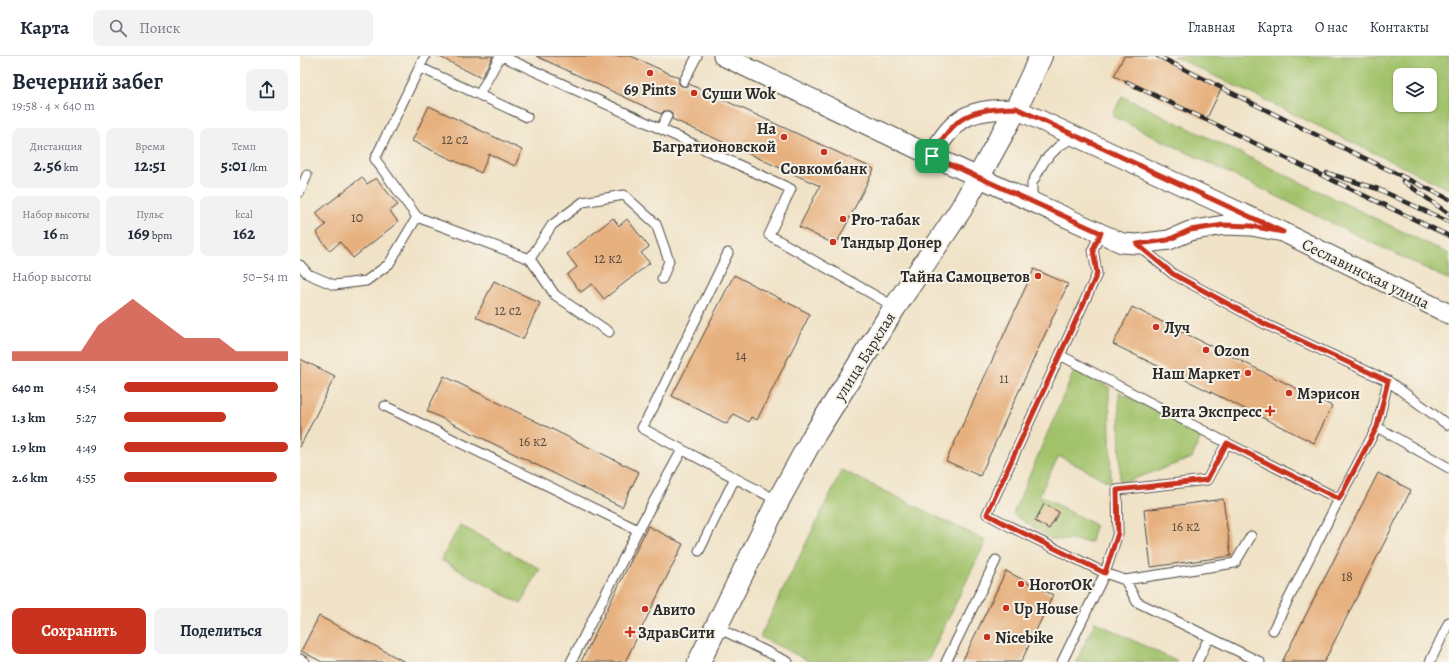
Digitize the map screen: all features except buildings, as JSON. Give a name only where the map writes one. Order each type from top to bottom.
[{"type":"main road","name":"улица Барклая","points":[[699,662],[778,501],[813,437],[894,307],[961,209],[1016,108],[1040,56]]},
{"type":"street","name":"Сеславинская улица","points":[[723,56],[932,156],[1122,243],[1137,244],[1168,240],[1190,230],[1224,225],[1251,226],[1283,232]]},
{"type":"street","name":"Сеславинская улица","points":[[932,156],[941,140],[952,126],[969,115],[991,109],[1016,108],[1283,232],[1449,314]]},
{"type":"lane","points":[[425,56],[375,158],[417,217],[530,259],[555,295],[609,332]]},
{"type":"lane","points":[[479,95],[501,56],[792,189],[769,235],[894,307]]},
{"type":"lane","points":[[684,81],[697,56]]},
{"type":"lane","points":[[420,67],[527,117]]},
{"type":"lane","points":[[661,128],[667,116]]},
{"type":"lane","points":[[1037,203],[1032,193],[1032,183],[1045,160],[1059,146],[1076,136]]},
{"type":"lane","points":[[300,192],[307,175]]},
{"type":"lane","points":[[530,259],[552,225],[583,202],[624,195],[656,224],[669,261],[662,279]]},
{"type":"lane","points":[[300,265],[308,274],[334,285],[366,281],[389,264],[417,217]]},
{"type":"lane","points":[[1101,233],[1093,249],[1097,274],[987,514],[1105,573],[1125,580],[1234,564],[1251,536]]},
{"type":"lane","points":[[1137,244],[1173,274],[1265,324],[1388,381],[1448,425]]},
{"type":"lane","points":[[728,253],[654,408],[642,428],[778,501]]},
{"type":"lane","points":[[1060,355],[1227,443],[1339,499]]},
{"type":"lane","points":[[1273,630],[1377,427],[1388,381]]},
{"type":"lane","points":[[386,406],[638,530]]},
{"type":"lane","points":[[1377,427],[1449,468]]},
{"type":"lane","points":[[1062,662],[1105,573],[1118,533],[1117,490],[1207,480],[1227,443]]},
{"type":"lane","points":[[571,662],[638,530],[682,450]]},
{"type":"lane","points":[[699,551],[735,478]]},
{"type":"lane","points":[[946,662],[996,560]]},
{"type":"lane","points":[[1125,580],[1137,602],[1260,662]]},
{"type":"lane","points":[[1430,662],[1449,622]]},
{"type":"lane","points":[[716,627],[788,662]]},
{"type":"lane","points":[[1197,662],[1209,637]]},
{"type":"lane","points":[[300,659],[305,662]]},
{"type":"green space","points":[[1173,56],[1449,56],[1449,189]]},
{"type":"green space","points":[[1122,96],[1449,254],[1449,280],[1112,116]]},
{"type":"green space","points":[[1074,371],[1109,387],[1111,483],[1059,456],[1039,495],[1095,525],[1091,542],[1051,539],[1013,514]]},
{"type":"green space","points":[[1119,392],[1202,434],[1192,458],[1120,484]]},
{"type":"green space","points":[[842,470],[986,541],[927,662],[811,662],[760,637]]},
{"type":"green space","points":[[460,525],[540,569],[521,604],[441,560]]},
{"type":"green space","points":[[1095,622],[1178,662],[1076,662]]},
{"type":"railway","points":[[1158,56],[1449,199]]},
{"type":"railway","points":[[1127,82],[1449,236]]},
{"type":"railway","points":[[1327,173],[1378,189],[1449,222]]},
{"type":"railway","points":[[1403,181],[1449,214]]},
{"type":"place","name":"69 Pints","points":[[650,73]]},
{"type":"place","name":"Суши Wok","points":[[694,93]]},
{"type":"place","name":"На Багратионовской","points":[[784,137]]},
{"type":"place","name":"Совкомбанк","points":[[824,152]]},
{"type":"place","name":"Pro-табак","points":[[843,219]]},
{"type":"place","name":"Тандыр Донер","points":[[833,242]]},
{"type":"place","name":"Тайна Самоцветов","points":[[1038,276]]},
{"type":"place","name":"Луч","points":[[1156,327]]},
{"type":"place","name":"Ozon","points":[[1206,350]]},
{"type":"place","name":"Наш Маркет","points":[[1248,373]]},
{"type":"place","name":"Мэрисон","points":[[1289,393]]},
{"type":"place","name":"Вита Экспресс","points":[[1270,411]]},
{"type":"place","name":"НоготОК","points":[[1021,584]]},
{"type":"place","name":"Up House","points":[[1006,608]]},
{"type":"place","name":"Авито","points":[[645,609]]},
{"type":"place","name":"ЗдравСити","points":[[630,632]]},
{"type":"place","name":"Nicebike","points":[[987,637]]},
{"type":"route","points":[[1016,108],[1283,232],[1251,226],[1224,225],[1190,230],[1168,240],[1137,244],[1173,274],[1265,324],[1388,381],[1377,427],[1339,499],[1227,443],[1207,480],[1117,490],[1118,533],[1105,573],[987,514],[1097,274],[1093,249],[1101,233],[932,156],[941,140],[952,126],[969,115],[991,109],[1016,108]]}]
